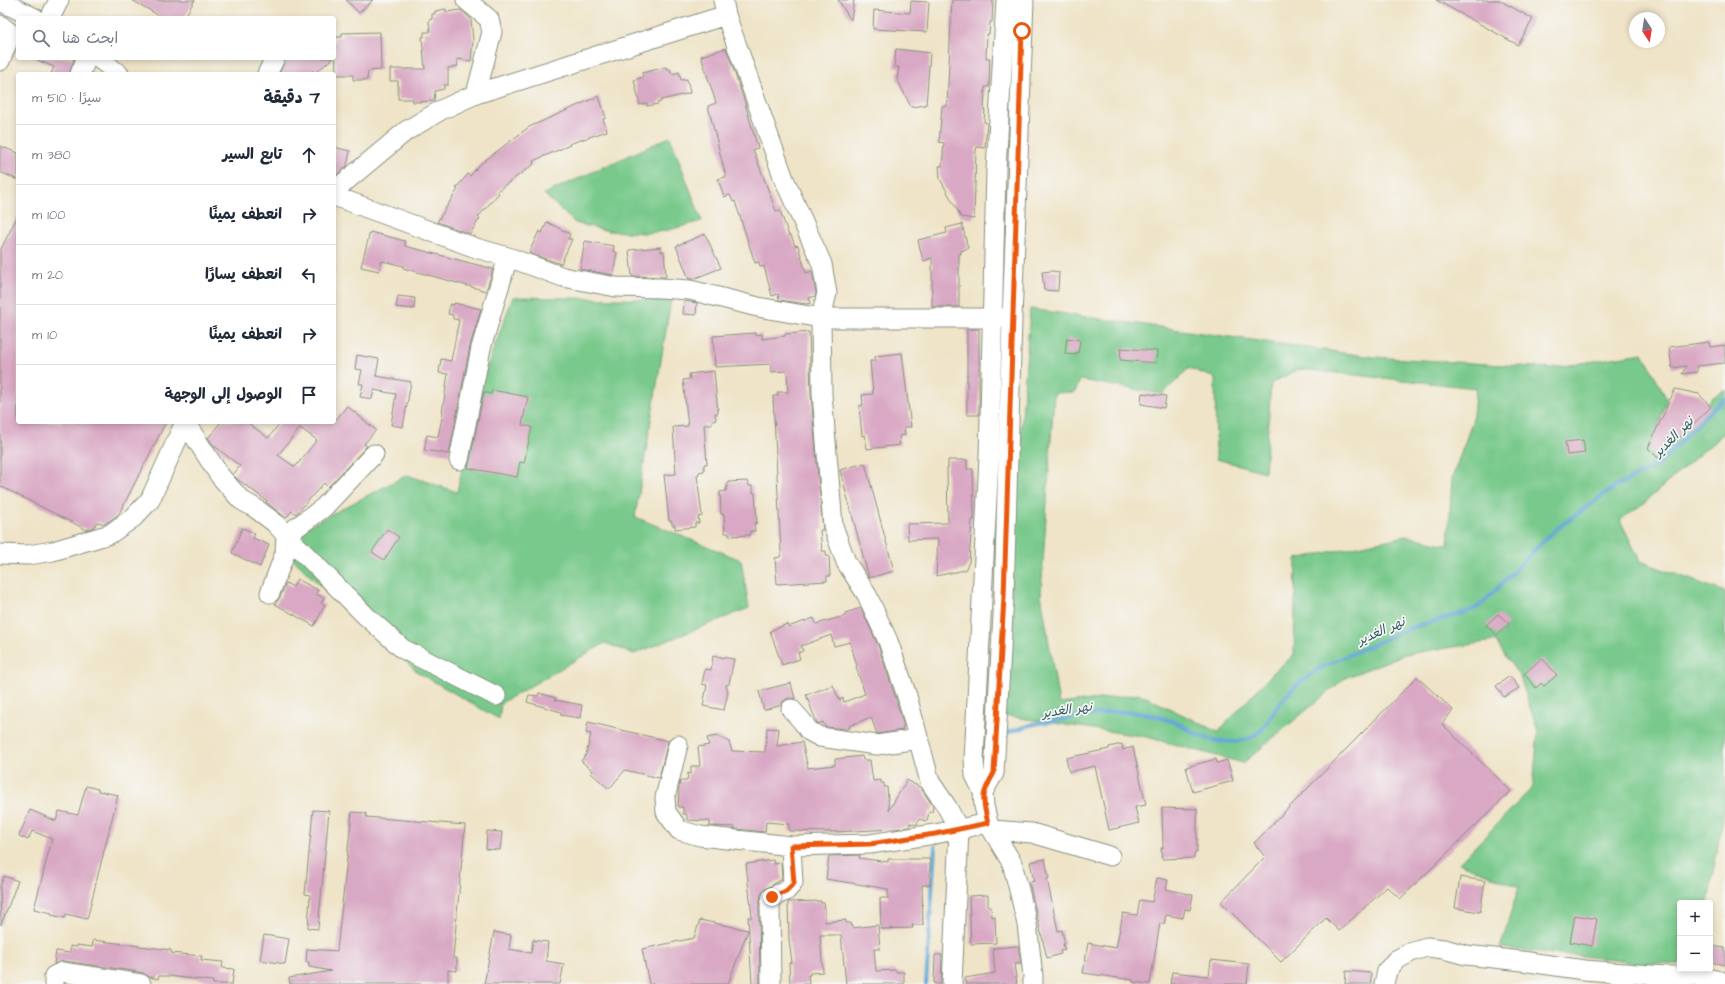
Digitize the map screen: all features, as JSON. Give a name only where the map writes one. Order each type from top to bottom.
[{"type":"street","points":[[51,16],[59,0]]},
{"type":"street","points":[[466,0],[489,19],[492,32],[476,94]]},
{"type":"street","points":[[1006,0],[996,170],[989,457],[974,760],[975,775],[983,792],[984,806],[990,826],[1012,862],[1027,924],[1033,984]]},
{"type":"street","points":[[983,792],[994,773],[1005,582],[1012,318],[1024,0]]},
{"type":"street","points":[[0,1],[31,16]]},
{"type":"street","points":[[336,189],[406,131],[440,110],[476,94],[724,8],[784,179],[822,264],[827,293],[822,318],[822,394],[833,526],[846,562],[867,595],[888,641],[907,696],[930,782],[947,807],[959,830],[952,984]]},
{"type":"street","points":[[0,25],[9,32],[9,39],[0,61]]},
{"type":"street","points":[[81,72],[85,60]]},
{"type":"street","points":[[101,60],[116,72]]},
{"type":"street","points":[[268,72],[274,60]]},
{"type":"street","points":[[336,197],[476,248],[508,257],[563,277],[616,287],[690,290],[758,307],[822,318],[1012,318]]},
{"type":"street","points":[[459,460],[481,348],[508,257]]},
{"type":"street","points":[[0,554],[28,555],[53,551],[110,534],[127,522],[150,500],[184,424]]},
{"type":"street","points":[[186,424],[220,476],[241,500],[256,508],[275,523],[366,616],[403,649],[496,696]]},
{"type":"street","points":[[286,535],[323,508],[374,454]]},
{"type":"street","points":[[270,593],[286,553],[286,535]]},
{"type":"street","points":[[792,709],[809,731],[820,738],[877,745],[918,739]]},
{"type":"street","points":[[678,745],[665,798],[666,812],[679,830],[700,836],[791,846],[870,844],[990,826],[1032,833],[1110,856]]},
{"type":"street","points":[[772,984],[770,906],[772,897],[786,891],[794,883],[791,846]]},
{"type":"street","points":[[1384,984],[1387,971],[1396,960],[1413,951],[1427,947],[1444,949],[1466,955],[1584,970],[1665,976],[1697,976],[1725,982]]},
{"type":"street","points":[[54,984],[54,976],[62,972],[141,984]]},
{"type":"green space","points":[[670,137],[702,221],[665,231],[646,233],[609,231],[575,223],[544,194]]},
{"type":"green space","points":[[513,297],[671,300],[635,517],[741,560],[749,608],[634,654],[605,643],[501,703],[499,719],[419,673],[344,608],[276,543],[407,475],[457,492],[480,385]]},
{"type":"green space","points":[[1030,309],[1373,357],[1551,368],[1643,353],[1667,399],[1651,447],[1659,453],[1713,397],[1725,390],[1725,432],[1644,503],[1620,520],[1640,561],[1725,592],[1725,805],[1709,900],[1677,900],[1677,964],[1641,964],[1599,958],[1500,948],[1519,887],[1459,863],[1533,787],[1538,731],[1520,677],[1495,641],[1405,654],[1345,678],[1243,763],[1147,737],[1000,715]],"holes":[[[1189,368],[1215,378],[1216,459],[1265,472],[1271,383],[1299,369],[1476,388],[1472,423],[1452,478],[1448,545],[1406,536],[1296,559],[1294,655],[1273,673],[1218,732],[1140,694],[1059,704],[1041,594],[1054,393],[1075,392],[1080,380],[1163,394]]]},
{"type":"building","points":[[132,0],[195,0],[185,16],[160,16]]},
{"type":"building","points":[[346,0],[373,0],[359,13]]},
{"type":"building","points":[[838,0],[854,0],[851,20]]},
{"type":"building","points":[[952,0],[993,0],[992,22],[990,22],[989,34],[987,34],[986,58],[990,58],[989,87],[985,87],[984,122],[987,123],[985,148],[977,147],[976,150],[974,219],[961,217],[940,179],[939,166],[942,166],[944,143],[939,142],[942,106],[947,106]]},
{"type":"building","points":[[1436,0],[1499,0],[1533,19],[1518,45]]},
{"type":"building","points":[[911,1],[929,2],[927,32],[873,29],[874,10],[910,13]]},
{"type":"building","points":[[446,9],[446,12],[461,10],[471,19],[473,40],[471,61],[457,59],[458,66],[448,68],[448,85],[444,85],[444,89],[435,91],[434,101],[413,102],[413,99],[398,99],[398,81],[390,81],[390,69],[425,69],[422,37],[424,37],[424,32],[430,32],[429,20],[432,19],[432,14],[435,14],[435,11]]},
{"type":"building","points":[[380,32],[381,70],[368,71],[367,80],[353,80],[353,75],[336,75],[336,37],[342,37],[342,33]]},
{"type":"building","points":[[726,48],[744,100],[758,148],[753,149],[776,211],[780,210],[789,236],[791,235],[795,246],[798,245],[806,273],[812,271],[816,293],[815,296],[809,298],[811,303],[806,304],[779,300],[778,294],[772,296],[764,266],[760,267],[759,262],[755,263],[735,201],[733,202],[730,195],[724,197],[718,179],[726,177],[708,106],[716,103],[701,56]]},
{"type":"building","points":[[896,49],[930,53],[926,105],[911,107],[897,79],[899,67],[894,67]]},
{"type":"building","points":[[38,60],[74,60],[70,72],[52,72],[54,67]]},
{"type":"building","points":[[285,60],[331,60],[316,72],[280,72]]},
{"type":"building","points":[[666,67],[667,69],[670,69],[672,74],[679,72],[681,80],[687,79],[690,93],[661,100],[658,104],[647,106],[647,103],[640,105],[634,80],[643,77],[642,73]]},
{"type":"building","points":[[599,96],[606,118],[603,119],[607,131],[569,144],[570,145],[533,161],[534,164],[497,191],[499,193],[478,217],[480,218],[470,234],[437,222],[458,189],[456,188],[468,174],[470,176],[479,165],[529,127]]},
{"type":"building","points":[[0,146],[16,152],[16,179],[0,172]]},
{"type":"building","points":[[336,148],[350,151],[347,166],[336,175]]},
{"type":"building","points":[[16,219],[16,424],[165,424],[119,514],[105,524],[97,522],[94,527],[87,530],[0,486],[0,251]]},
{"type":"building","points":[[547,222],[570,234],[568,239],[572,239],[561,264],[529,253],[539,231],[542,233]]},
{"type":"building","points":[[962,224],[968,248],[961,251],[961,254],[959,254],[959,307],[932,307],[932,258],[923,261],[918,240],[947,233],[946,228]]},
{"type":"building","points":[[370,232],[405,241],[405,246],[493,269],[486,291],[403,268],[404,266],[382,261],[379,271],[361,267]]},
{"type":"building","points":[[705,234],[721,268],[693,279],[689,279],[676,246]]},
{"type":"building","points":[[585,241],[614,246],[613,252],[617,252],[613,275],[580,269]]},
{"type":"building","points":[[661,247],[661,252],[664,251],[666,277],[632,276],[629,250]]},
{"type":"building","points":[[1042,272],[1059,272],[1058,291],[1044,290]]},
{"type":"building","points":[[398,296],[415,298],[414,309],[396,307]]},
{"type":"building","points":[[684,301],[697,303],[696,315],[683,314]]},
{"type":"building","points":[[454,303],[481,309],[470,346],[449,454],[424,450],[427,435],[438,437],[443,413],[448,374],[439,373],[441,359],[451,361],[459,320],[453,319],[453,315],[448,314],[450,304],[454,305]]},
{"type":"building","points":[[967,329],[979,329],[979,415],[967,415]]},
{"type":"building","points":[[809,332],[811,395],[823,530],[820,530],[822,551],[826,551],[826,556],[829,556],[830,576],[827,576],[827,581],[777,584],[775,558],[780,557],[781,553],[773,396],[778,396],[777,392],[788,392],[787,371],[771,372],[771,364],[715,367],[713,336],[755,333],[755,335],[762,334],[762,339],[785,336],[785,334]]},
{"type":"building","points":[[1067,338],[1080,340],[1078,353],[1076,352],[1076,355],[1065,354]]},
{"type":"building","points":[[1709,342],[1710,347],[1725,345],[1725,363],[1697,366],[1697,372],[1682,374],[1686,366],[1672,368],[1669,347]]},
{"type":"building","points":[[1121,348],[1157,351],[1156,363],[1120,360]]},
{"type":"building","points":[[902,353],[911,427],[904,427],[905,435],[899,436],[900,445],[867,449],[865,435],[862,436],[859,406],[863,405],[862,395],[873,394],[870,361],[876,361],[875,356]]},
{"type":"building","points":[[357,355],[379,359],[376,376],[411,382],[403,427],[391,425],[396,394],[374,390],[372,399],[360,397],[363,384],[359,384],[362,370],[355,369]]},
{"type":"building","points":[[714,371],[718,413],[715,413],[716,420],[712,421],[712,424],[704,425],[707,464],[704,464],[704,471],[699,472],[697,475],[702,516],[698,517],[699,523],[695,523],[695,527],[675,529],[675,525],[672,525],[672,521],[669,521],[664,475],[676,474],[673,427],[688,426],[683,380],[690,379],[689,374]]},
{"type":"building","points":[[1675,389],[1699,394],[1711,407],[1658,458],[1648,448]]},
{"type":"building","points":[[492,390],[528,397],[522,425],[532,427],[524,463],[520,462],[517,477],[468,468],[484,392],[491,394]]},
{"type":"building","points":[[1142,393],[1166,396],[1164,408],[1141,404]]},
{"type":"building","points":[[347,406],[376,430],[364,444],[367,446],[328,487],[324,483],[296,514],[292,511],[286,518],[266,502],[267,501],[233,475],[240,466],[213,445],[208,438],[219,424],[250,424],[268,438],[279,424],[336,424],[336,420]],"holes":[[[300,428],[317,440],[295,467],[278,455]]]},
{"type":"building","points":[[1583,440],[1585,453],[1567,455],[1565,442]]},
{"type":"building","points":[[948,460],[967,460],[967,469],[973,469],[974,520],[972,520],[969,562],[965,570],[936,576],[938,539],[908,540],[907,524],[948,523]]},
{"type":"building","points":[[865,463],[894,571],[869,578],[840,470]]},
{"type":"building","points":[[747,481],[749,486],[753,486],[753,493],[755,493],[757,523],[754,523],[755,531],[750,531],[750,535],[729,536],[729,533],[725,533],[724,514],[721,514],[720,492],[726,491],[728,482]]},
{"type":"building","points":[[242,528],[255,533],[253,538],[269,545],[260,567],[232,553]]},
{"type":"building","points":[[387,529],[399,537],[384,560],[372,552]]},
{"type":"building","points":[[297,579],[318,590],[316,594],[324,598],[321,603],[325,605],[314,626],[275,604],[286,583],[293,587]]},
{"type":"building","points":[[861,608],[878,645],[896,699],[904,727],[902,727],[903,730],[877,734],[871,717],[849,726],[850,728],[846,729],[825,727],[823,722],[818,724],[806,695],[833,685],[839,700],[843,698],[844,702],[865,694],[850,642],[834,646],[831,635],[801,646],[803,651],[798,653],[800,659],[782,665],[770,631],[787,624],[788,627],[814,618],[816,624],[845,616],[845,613]]},
{"type":"building","points":[[1498,614],[1509,624],[1497,635],[1486,625]]},
{"type":"building","points":[[713,656],[734,659],[729,684],[726,685],[728,692],[724,710],[703,706],[707,685],[702,684],[705,669],[711,670]]},
{"type":"building","points":[[1542,658],[1557,675],[1544,686],[1541,683],[1536,688],[1524,674]]},
{"type":"building","points":[[1510,676],[1519,688],[1504,697],[1496,686]]},
{"type":"building","points":[[1417,677],[1453,710],[1442,724],[1511,791],[1400,899],[1387,887],[1339,931],[1326,918],[1281,962],[1221,902],[1265,857],[1254,843]]},
{"type":"building","points":[[791,683],[795,699],[788,698],[783,701],[781,705],[764,710],[759,691]]},
{"type":"building","points":[[539,693],[556,698],[555,700],[582,705],[580,718],[560,715],[561,712],[527,702],[529,695],[538,696]]},
{"type":"building","points":[[588,722],[668,741],[659,778],[625,770],[609,789],[591,773],[593,771],[581,761],[586,755],[591,734],[586,733]]},
{"type":"building","points":[[767,728],[779,729],[777,746],[802,742],[808,768],[835,765],[835,759],[862,756],[863,760],[870,760],[873,781],[881,780],[881,783],[884,783],[884,787],[887,787],[889,810],[907,780],[921,788],[933,806],[932,812],[929,812],[927,821],[919,819],[917,825],[910,823],[910,827],[833,832],[789,831],[789,824],[766,822],[765,832],[735,829],[735,827],[710,826],[710,821],[687,820],[687,814],[683,814],[683,807],[678,807],[679,786],[680,781],[687,781],[688,773],[691,774],[691,766],[700,766],[698,747],[709,745],[707,738],[717,736],[729,742],[732,751],[765,752]]},
{"type":"building","points":[[1122,744],[1123,750],[1133,747],[1146,805],[1135,807],[1139,823],[1109,830],[1095,766],[1069,772],[1066,758],[1109,749],[1109,747]]},
{"type":"building","points":[[1216,759],[1217,763],[1227,760],[1233,781],[1193,792],[1186,767]]},
{"type":"building","points":[[86,786],[98,789],[98,791],[118,795],[87,919],[66,914],[65,918],[51,915],[52,913],[34,909],[52,839],[32,831],[28,840],[19,836],[30,810],[56,821],[59,811],[78,815]]},
{"type":"building","points":[[1162,808],[1197,809],[1197,852],[1195,852],[1194,858],[1162,859]]},
{"type":"building","points":[[313,810],[329,811],[318,929],[308,928],[310,895],[305,894]]},
{"type":"building","points":[[352,812],[366,813],[366,817],[465,825],[453,958],[457,958],[457,971],[448,970],[448,984],[290,984],[289,978],[331,971],[309,967],[309,962],[306,962],[307,949],[337,951]]},
{"type":"building","points":[[487,831],[502,832],[500,850],[486,849]]},
{"type":"building","points":[[860,855],[859,858],[888,862],[888,859],[930,859],[930,885],[922,885],[923,925],[912,925],[913,928],[881,929],[880,898],[888,898],[888,889],[826,879],[829,856]]},
{"type":"building","points":[[1045,859],[1049,878],[1047,879],[1058,931],[1062,930],[1065,944],[1063,944],[1065,950],[1060,951],[1061,954],[1047,958],[1029,882],[1034,881],[1030,862]]},
{"type":"building","points":[[773,860],[774,864],[781,863],[782,879],[764,890],[761,895],[759,906],[760,984],[752,984],[748,917],[752,917],[746,864]]},
{"type":"building","points":[[4,876],[18,881],[1,925],[0,887]]},
{"type":"building","points":[[1460,877],[1485,881],[1480,912],[1455,908]]},
{"type":"building","points":[[1157,878],[1168,880],[1166,889],[1193,895],[1190,910],[1185,909],[1183,918],[1166,915],[1164,924],[1160,923],[1150,984],[1083,973],[1088,943],[1116,948],[1123,913],[1137,915],[1140,900],[1152,902]]},
{"type":"building","points":[[988,895],[988,907],[991,907],[992,917],[995,917],[996,943],[971,944],[969,896]]},
{"type":"building","points":[[821,901],[821,903],[824,903],[825,922],[846,920],[846,923],[851,923],[852,928],[878,925],[880,949],[874,949],[876,971],[896,970],[896,972],[904,972],[904,984],[846,984],[841,935],[820,935],[823,972],[810,973],[810,975],[808,975],[809,984],[790,984],[789,963],[792,962],[789,941],[788,902]]},
{"type":"building","points":[[1575,915],[1597,919],[1592,946],[1570,942]]},
{"type":"building","points":[[700,920],[748,930],[728,984],[649,984],[642,949],[694,938]]},
{"type":"building","points":[[494,932],[511,935],[509,949],[531,953],[533,940],[548,942],[546,961],[564,964],[560,984],[484,984]]},
{"type":"building","points":[[264,935],[289,939],[285,964],[260,960]]},
{"type":"building","points":[[93,940],[171,950],[171,953],[202,956],[201,960],[223,962],[222,968],[234,969],[232,984],[213,984],[213,981],[167,976],[159,976],[158,979],[133,971],[64,961],[54,964],[56,951],[70,953],[70,946],[77,947],[77,945],[92,947]]},
{"type":"building","points":[[1018,946],[1021,964],[1014,964],[1017,984],[966,984],[965,978],[995,973],[993,948]]},
{"type":"building","points":[[1713,946],[1725,948],[1725,965],[1713,963]]},
{"type":"building","points":[[935,955],[942,955],[941,984],[934,984]]},
{"type":"building","points":[[1211,960],[1249,964],[1247,984],[1170,984],[1172,972],[1209,976]]},
{"type":"building","points":[[1346,971],[1371,973],[1371,984],[1345,984]]},
{"type":"waterway","name":"نهر الغدير","points":[[1006,733],[1034,724],[1111,712],[1131,712],[1153,715],[1177,723],[1198,735],[1216,741],[1234,742],[1248,739],[1261,731],[1282,700],[1298,684],[1320,668],[1410,628],[1467,612],[1478,607],[1547,537],[1615,487],[1658,465],[1707,414],[1725,398]]},
{"type":"waterway","name":"نهر الغدير","points":[[926,984],[935,847]]},
{"type":"route","points":[[772,897],[786,891],[794,883],[791,846],[870,844],[959,830],[988,823],[984,806],[983,792],[994,773],[1004,597],[1022,31]]}]
